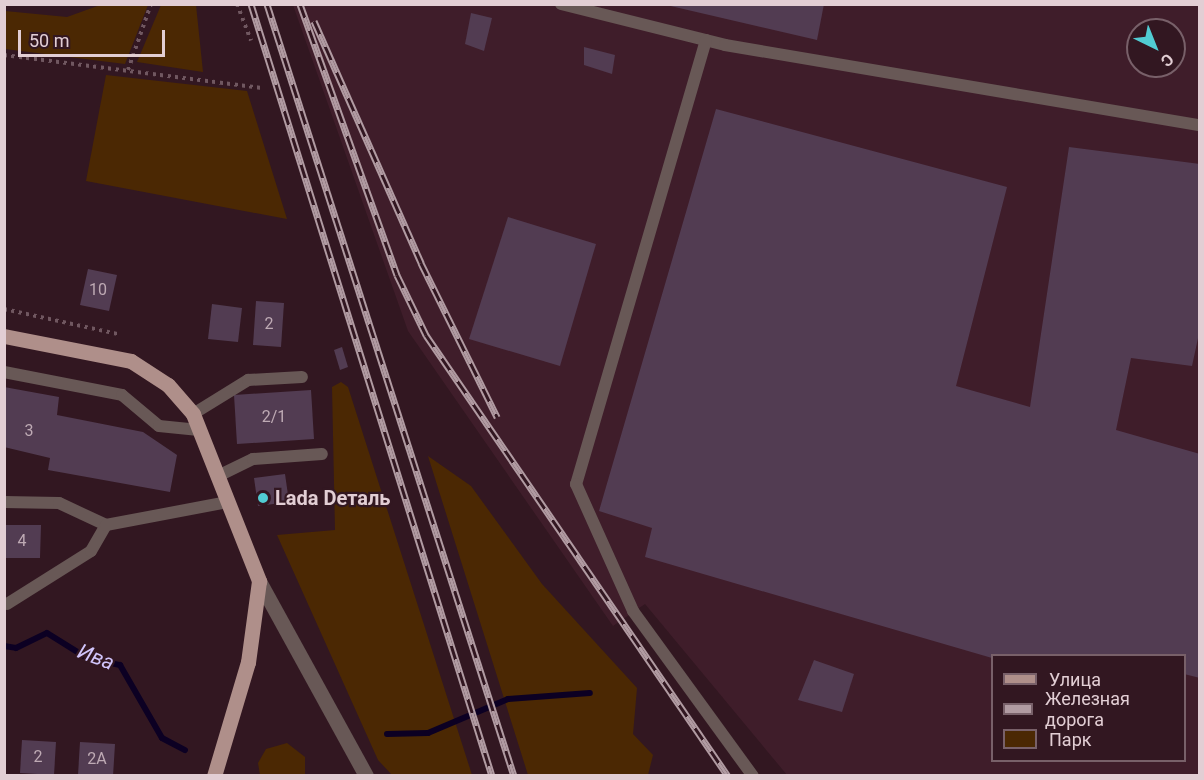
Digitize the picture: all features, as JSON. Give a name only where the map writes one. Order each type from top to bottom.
[{"type":"main road","points":[[4,336],[111,354],[154,373],[193,414],[259,580],[248,662],[214,776]]},
{"type":"street","points":[[259,580],[366,776]]},
{"type":"lane","points":[[561,4],[706,40],[1200,125]]},
{"type":"lane","points":[[706,40],[576,484],[633,612],[753,776]]},
{"type":"lane","points":[[4,372],[122,395],[159,426],[199,430]]},
{"type":"lane","points":[[193,414],[248,380],[302,376]]},
{"type":"lane","points":[[218,476],[253,459],[322,454]]},
{"type":"lane","points":[[4,502],[59,503],[106,525],[228,502]]},
{"type":"lane","points":[[7,604],[91,551],[106,525]]},
{"type":"path","points":[[128,70],[152,4]]},
{"type":"path","points":[[237,4],[251,40]]},
{"type":"path","points":[[4,55],[262,88]]},
{"type":"path","points":[[4,309],[118,334]]},
{"type":"shaded area","points":[[293,5],[1199,5],[1199,775],[787,775],[645,604],[613,626],[408,331]]},
{"type":"green space","points":[[103,4],[148,5],[125,64],[5,49],[5,11],[67,17]]},
{"type":"green space","points":[[161,5],[196,5],[203,72],[137,62]]},
{"type":"green space","points":[[106,75],[247,91],[287,219],[86,181]]},
{"type":"green space","points":[[341,382],[348,387],[472,775],[392,775],[378,760],[277,535],[335,530],[332,387]]},
{"type":"green space","points":[[428,456],[471,486],[542,584],[637,688],[633,734],[653,755],[648,775],[528,775]]},
{"type":"green space","points":[[287,743],[305,757],[305,775],[260,775],[258,763],[266,749]]},
{"type":"building","points":[[662,4],[824,4],[817,40]]},
{"type":"building","points":[[471,13],[492,18],[484,51],[465,44]]},
{"type":"building","points":[[584,47],[615,55],[612,74],[584,65]]},
{"type":"building","points":[[716,109],[1007,187],[956,386],[1030,407],[1069,147],[1200,164],[1200,329],[1192,366],[1131,358],[1116,430],[1200,454],[1200,678],[1186,674],[1186,654],[991,654],[991,658],[645,557],[652,528],[599,511]]},
{"type":"building","points":[[508,217],[596,244],[560,366],[469,339]]},
{"type":"building","points":[[88,269],[117,275],[109,311],[80,305]]},
{"type":"building","points":[[256,301],[284,303],[281,347],[253,345]]},
{"type":"building","points":[[212,304],[242,308],[238,342],[208,339]]},
{"type":"building","points":[[342,347],[348,367],[340,370],[334,350]]},
{"type":"building","points":[[4,387],[59,397],[57,415],[143,432],[177,455],[170,492],[48,470],[50,458],[4,447]]},
{"type":"building","points":[[311,390],[314,439],[237,444],[234,395]]},
{"type":"building","points":[[285,474],[289,502],[258,506],[254,478]]},
{"type":"building","points":[[4,525],[41,525],[40,558],[4,558]]},
{"type":"building","points":[[814,660],[854,674],[842,712],[798,700]]},
{"type":"building","points":[[22,740],[56,742],[54,775],[20,773]]},
{"type":"building","points":[[80,742],[115,744],[113,776],[78,775]]},
{"type":"waterway","name":"Ива","points":[[4,646],[16,648],[47,633],[87,658],[120,665],[162,738],[185,750]]},
{"type":"waterway","name":"Ива","points":[[387,734],[428,733],[508,699],[590,693]]},
{"type":"railway","points":[[251,4],[492,776]]},
{"type":"railway","points":[[267,4],[514,776]]},
{"type":"railway","points":[[300,4],[397,275],[426,335],[728,776]]},
{"type":"railway","points":[[314,21],[421,263],[497,417]]},
{"type":"place","name":"Lada Dеталь","points":[[263,498]]}]
